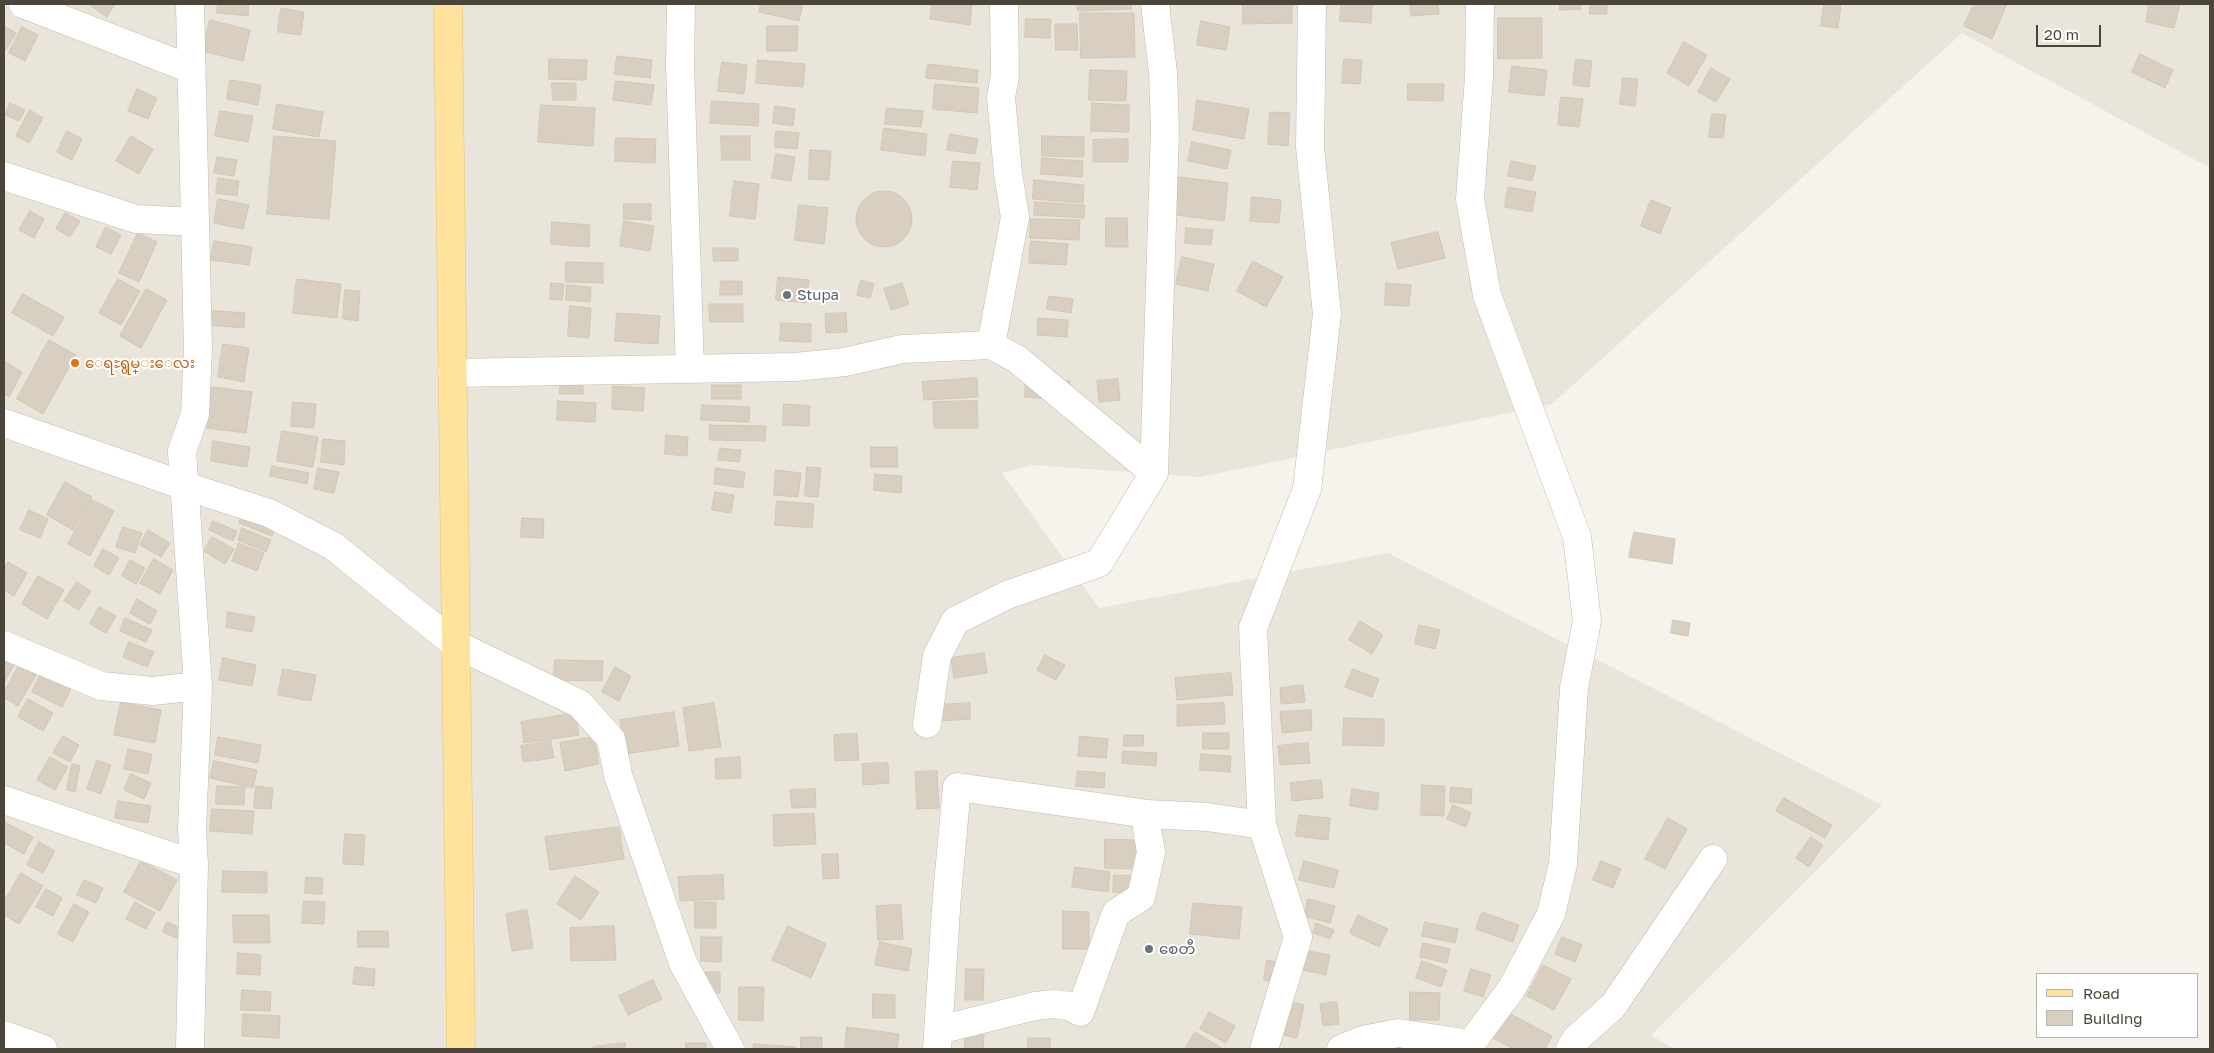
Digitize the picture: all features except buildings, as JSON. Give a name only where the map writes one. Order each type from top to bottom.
[{"type":"main road","points":[[448,4],[461,1049]]},
{"type":"street","points":[[23,4],[192,69]]},
{"type":"street","points":[[190,4],[198,349],[195,414],[182,451],[186,486],[198,686],[192,829],[194,864],[190,1049]]},
{"type":"street","points":[[681,4],[680,65],[690,369]]},
{"type":"street","points":[[991,345],[1015,217],[1008,173],[1001,97],[1005,76],[1004,4]]},
{"type":"street","points":[[927,724],[937,656],[955,620],[1007,595],[1099,563],[1154,473],[1165,129],[1163,73],[1155,4]]},
{"type":"street","points":[[1264,1049],[1298,937],[1262,825],[1253,628],[1307,489],[1327,314],[1310,147],[1312,4]]},
{"type":"street","points":[[1341,1049],[1363,1040],[1398,1033],[1469,1047],[1512,988],[1551,914],[1563,864],[1574,688],[1587,621],[1577,537],[1487,295],[1470,199],[1479,77],[1480,4]]},
{"type":"street","points":[[4,176],[136,220],[195,222]]},
{"type":"street","points":[[452,372],[795,368],[845,362],[902,349],[991,345],[1017,359],[1154,473]]},
{"type":"street","points":[[4,423],[269,513],[332,546],[455,644],[580,704],[611,740],[618,775],[683,963],[730,1049]]},
{"type":"street","points":[[4,645],[101,686],[153,691],[198,686]]},
{"type":"street","points":[[1148,814],[1147,829],[1151,852],[1141,897],[1116,913],[1080,1012],[1069,1006],[1054,1004],[1035,1006],[938,1040],[947,895],[957,787],[1148,814],[1207,817],[1262,825]]},
{"type":"street","points":[[4,800],[194,864]]},
{"type":"street","points":[[1570,1049],[1576,1039],[1613,1006],[1713,859]]},
{"type":"street","points":[[4,1034],[42,1049]]},
{"type":"shaded area","points":[[4,4],[2210,4],[2210,168],[1962,33],[1552,404],[1200,477],[1032,465],[1002,473],[1099,608],[1388,553],[1882,805],[1651,1035],[1674,1049],[4,1049]]},
{"type":"place","name":"Stupa","points":[[787,295]]},
{"type":"place","name":"ေရႊရွမ္းေလး","points":[[75,363]]},
{"type":"place","name":"စေတီ","points":[[1149,949]]}]
